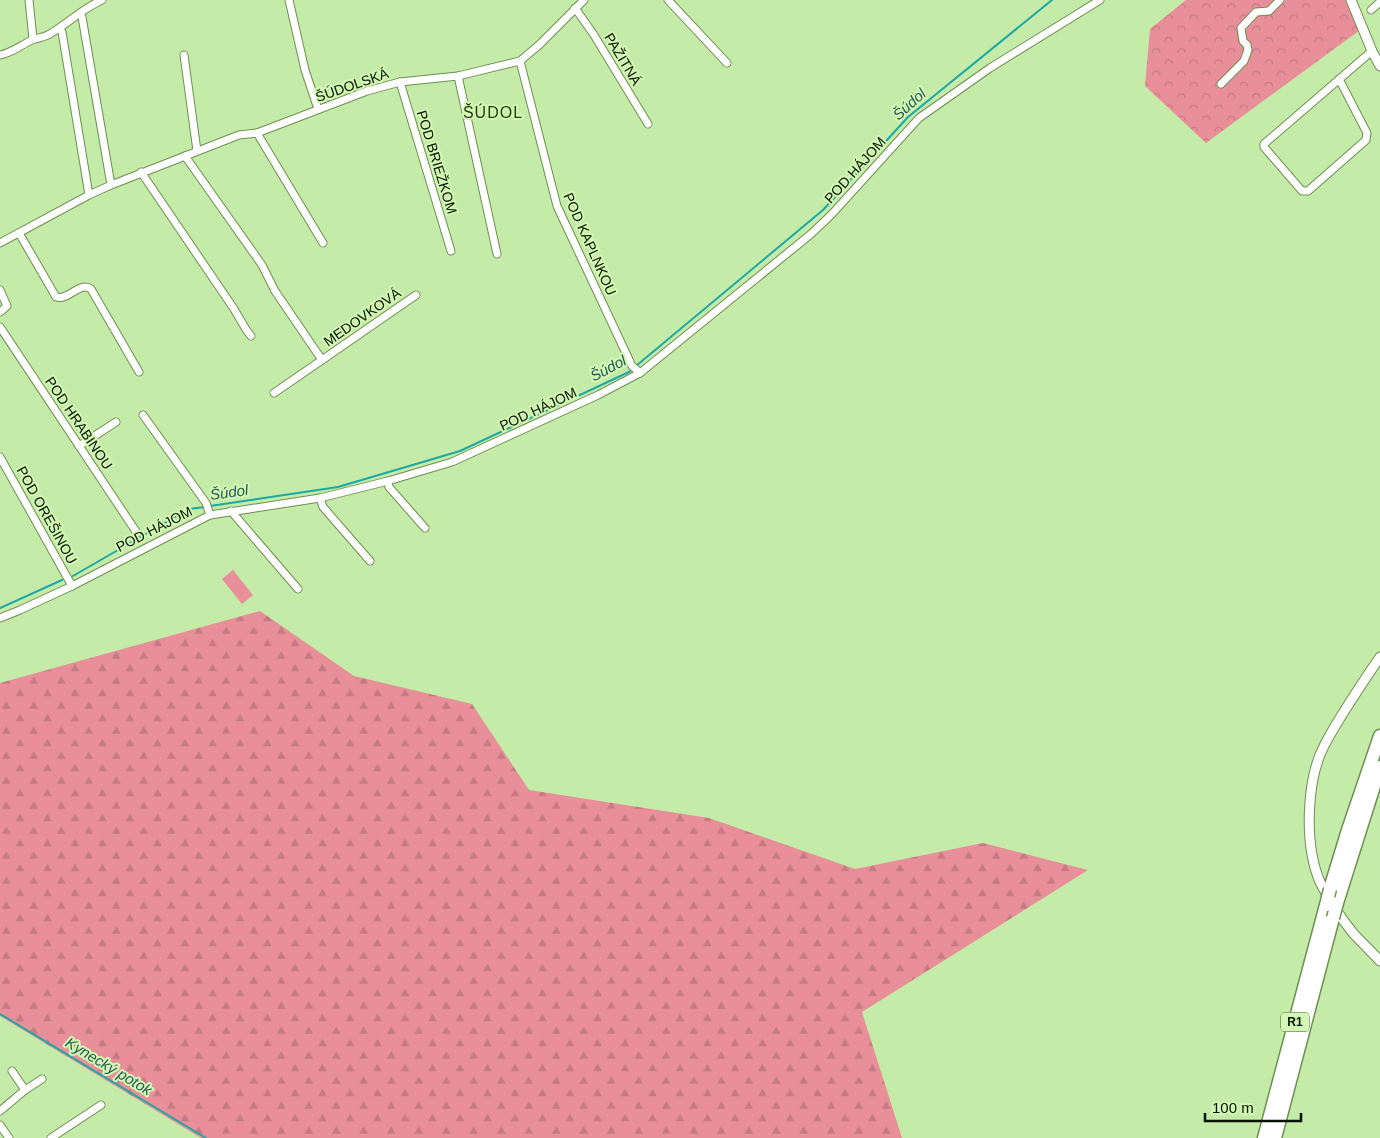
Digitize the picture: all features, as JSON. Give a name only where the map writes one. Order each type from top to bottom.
[{"type":"highway","name":"R1","points":[[1275,1138],[1333,918],[1330,889],[1380,736]]},
{"type":"highway","name":"R1","points":[[1264,1138],[1332,904],[1380,767]]},
{"type":"street","points":[[29,0],[33,39]]},
{"type":"street","points":[[0,55],[8,54],[33,39],[52,33],[81,11],[102,0]]},
{"type":"street","points":[[289,0],[305,70],[318,109]]},
{"type":"street","name":"ŠÚDOLSKÁ","points":[[0,243],[111,185],[239,135],[257,133],[367,91],[400,82],[458,76],[520,61],[539,45],[584,0]]},
{"type":"street","points":[[668,0],[727,63]]},
{"type":"street","name":"POD HÁJOM","points":[[0,618],[72,586],[208,509],[231,511],[320,498],[388,481],[452,462],[598,395],[636,370],[811,234],[832,214],[919,118],[990,68],[1100,0]]},
{"type":"street","points":[[1221,84],[1244,61],[1248,50],[1243,41],[1241,28],[1256,12],[1269,11],[1280,0]]},
{"type":"street","points":[[1352,0],[1372,51],[1380,66]]},
{"type":"street","points":[[1371,10],[1380,2]]},
{"type":"street","name":"PAŽITNÁ","points":[[574,8],[594,35],[648,124]]},
{"type":"street","points":[[82,17],[111,185]]},
{"type":"street","points":[[62,32],[89,195]]},
{"type":"street","points":[[1339,79],[1367,133],[1366,140],[1308,191],[1302,191],[1264,147],[1264,144],[1339,79],[1372,51]]},
{"type":"street","points":[[184,55],[197,151]]},
{"type":"street","name":"POD KAPLNKOU","points":[[520,61],[556,206],[636,370]]},
{"type":"street","points":[[458,76],[497,254]]},
{"type":"street","name":"POD BRIEŽKOM","points":[[400,82],[451,250]]},
{"type":"street","points":[[257,133],[323,243]]},
{"type":"street","name":"MEDOVKOVÁ","points":[[185,156],[262,265],[275,290],[322,360]]},
{"type":"street","points":[[142,172],[251,336]]},
{"type":"street","points":[[19,233],[56,297],[66,296],[83,287],[91,289],[138,372]]},
{"type":"street","points":[[0,290],[8,306],[0,312]]},
{"type":"street","name":"MEDOVKOVÁ","points":[[274,393],[416,295]]},
{"type":"street","name":"POD HRABINOU","points":[[0,327],[137,533]]},
{"type":"street","points":[[142,415],[208,509]]},
{"type":"street","points":[[79,446],[116,422]]},
{"type":"street","name":"POD OREŠINOU","points":[[0,457],[72,586]]},
{"type":"street","points":[[388,481],[389,487],[425,528]]},
{"type":"street","points":[[320,498],[323,507],[370,561]]},
{"type":"street","points":[[231,511],[298,589]]},
{"type":"street","points":[[1380,657],[1324,745],[1314,771],[1309,826],[1312,854],[1320,881],[1353,933],[1380,961]]},
{"type":"street","points":[[12,1071],[25,1090]]},
{"type":"street","points":[[0,1111],[25,1090],[42,1080]]},
{"type":"street","points":[[51,1138],[101,1105]]},
{"type":"street","points":[[0,1125],[9,1138]]},
{"type":"green space","points":[[1186,0],[1346,0],[1360,30],[1206,143],[1145,86],[1150,29]]},
{"type":"green space","points":[[233,570],[253,595],[242,604],[222,579]]},
{"type":"green space","points":[[260,611],[354,676],[472,704],[529,790],[709,818],[855,869],[983,843],[1088,870],[862,1012],[902,1138],[201,1138],[0,1016],[0,683]]},
{"type":"waterway","name":"Šúdol","points":[[636,366],[823,210],[908,117],[1052,0]]},
{"type":"waterway","name":"Šúdol","points":[[210,506],[338,487],[460,451],[633,369]]},
{"type":"waterway","name":"Šúdol","points":[[73,576],[189,509],[205,507]]},
{"type":"waterway","name":"Šúdol","points":[[0,608],[62,580]]},
{"type":"waterway","name":"Kynecký potok","points":[[0,1014],[206,1138]]},
{"type":"district","name":"ŠÚDOL","points":[[493,112]]}]
